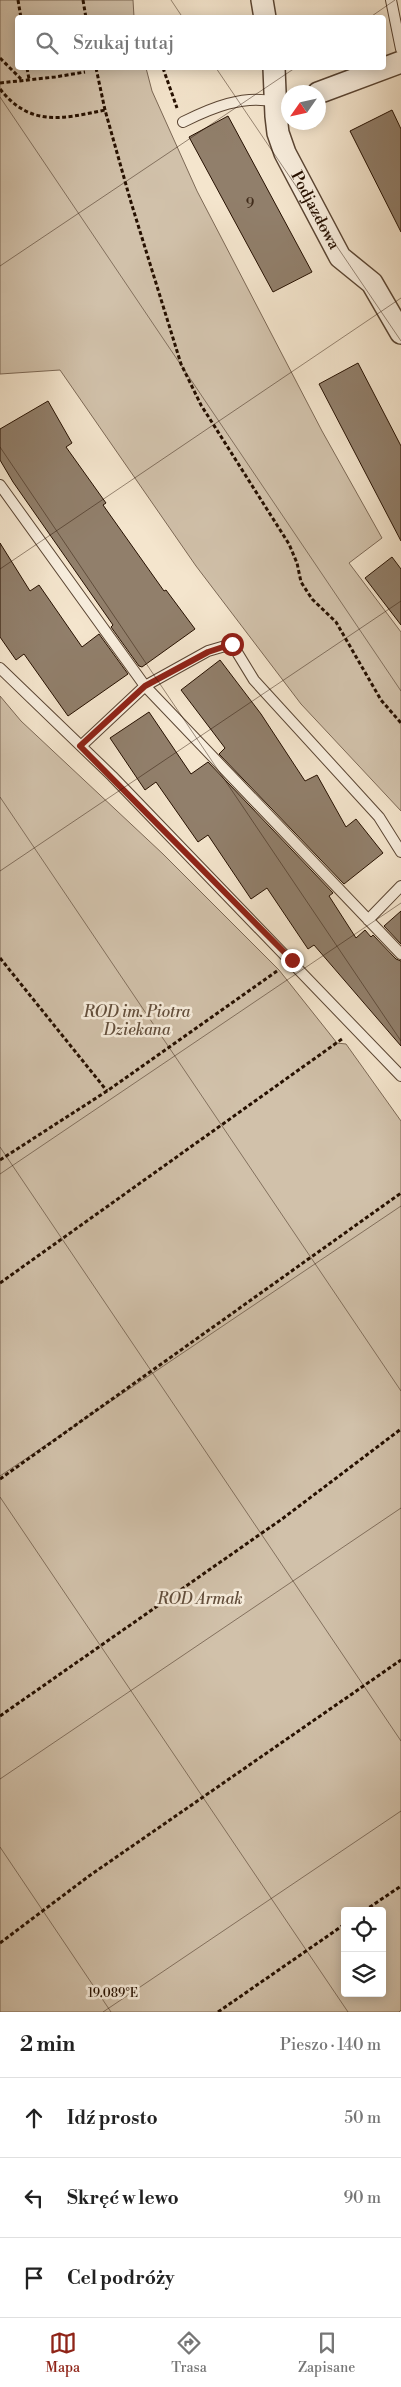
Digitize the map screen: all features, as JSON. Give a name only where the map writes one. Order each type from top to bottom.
[{"type":"street","points":[[262,0],[264,15]]},
{"type":"street","points":[[386,68],[401,62]]},
{"type":"street","name":"Podjazdowa","points":[[274,70],[281,98]]},
{"type":"street","points":[[326,90],[380,70]]},
{"type":"street","name":"Podjazdowa","points":[[281,110],[278,133],[285,153],[340,257],[372,283],[401,333]]},
{"type":"lane","points":[[391,0],[401,49]]},
{"type":"lane","points":[[183,122],[201,114],[248,99],[281,102]]},
{"type":"lane","points":[[0,485],[145,686],[401,954]]},
{"type":"lane","points":[[80,746],[145,686],[208,652],[232,644],[254,680],[379,817],[401,852]]},
{"type":"lane","points":[[0,668],[292,960],[401,1076]]},
{"type":"lane","points":[[368,920],[401,886]]},
{"type":"path","points":[[18,0],[20,15]]},
{"type":"path","points":[[83,0],[86,15]]},
{"type":"path","points":[[0,58],[22,80]]},
{"type":"path","points":[[28,70],[29,79]]},
{"type":"path","points":[[96,70],[104,110],[181,364],[201,405],[289,544],[297,563],[301,582],[312,599],[336,622],[381,700],[401,723]]},
{"type":"path","points":[[164,70],[170,92],[183,122]]},
{"type":"path","points":[[0,83],[85,72]]},
{"type":"path","points":[[0,89],[22,111],[43,117],[71,118],[104,110]]},
{"type":"path","points":[[0,958],[106,1091]]},
{"type":"path","points":[[0,1160],[106,1091],[292,960]]},
{"type":"path","points":[[0,1283],[357,1029]]},
{"type":"path","points":[[0,1479],[401,1193]]},
{"type":"path","points":[[0,1716],[274,1525],[401,1429]]},
{"type":"path","points":[[0,1943],[90,1876],[401,1660]]},
{"type":"path","points":[[370,1907],[401,1886]]},
{"type":"path","points":[[218,2012],[341,1927]]},
{"type":"green space","points":[[0,0],[133,0],[134,15],[15,15],[15,70],[147,70],[152,91],[197,191],[322,431],[382,538],[349,563],[401,632],[401,811],[301,704],[196,566],[60,370],[0,374]]},
{"type":"green space","name":"ROD Armak","points":[[0,696],[21,721],[163,854],[279,970],[337,1043],[346,1044],[401,1121],[401,2010],[399,2012],[0,2012]]},
{"type":"building","points":[[392,110],[401,129],[401,232],[350,131]]},
{"type":"building","points":[[228,116],[312,272],[273,292],[189,137]]},
{"type":"building","points":[[358,363],[401,446],[401,541],[319,384]]},
{"type":"building","points":[[48,401],[72,443],[66,447],[106,503],[103,505],[164,591],[166,590],[195,629],[142,667],[139,666],[111,627],[113,625],[13,482],[0,460],[0,429]]},
{"type":"building","points":[[0,543],[30,591],[39,585],[82,647],[99,634],[128,674],[68,716],[24,654],[16,660],[0,637]]},
{"type":"building","points":[[392,557],[401,569],[401,625],[365,578]]},
{"type":"building","points":[[220,660],[261,714],[305,781],[317,775],[346,827],[356,819],[383,853],[344,884],[219,754],[225,748],[181,690]]},
{"type":"building","points":[[149,712],[191,774],[208,762],[333,893],[329,896],[356,938],[365,930],[371,937],[373,935],[396,959],[401,961],[401,1046],[314,945],[308,949],[267,888],[251,899],[208,835],[198,842],[156,782],[145,790],[110,738]]},
{"type":"building","points":[[401,911],[401,944],[384,926]]},
{"type":"route","points":[[232,644],[208,652],[145,686],[80,746],[112,776],[292,960]]},
{"type":"park label","name":"ROD im. Piotra Dziekana","points":[[137,1021]]}]
